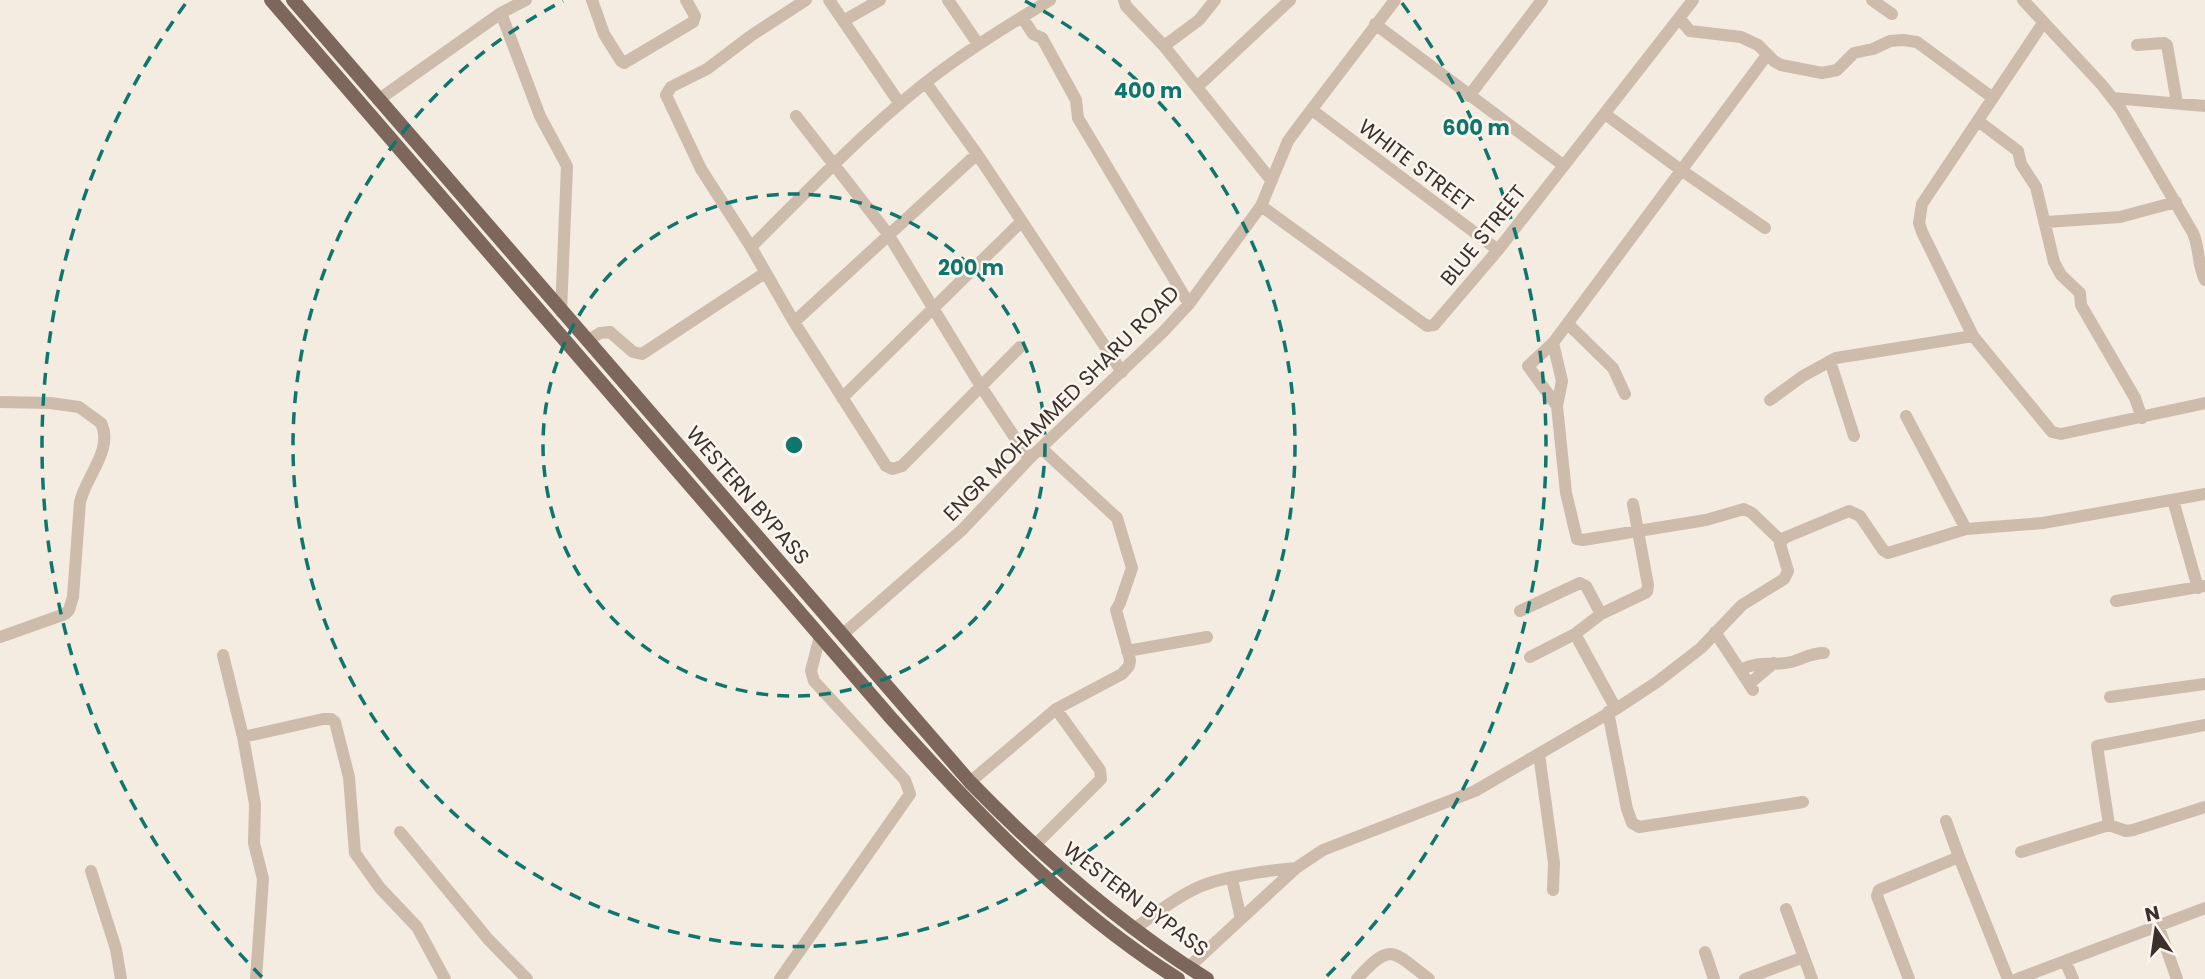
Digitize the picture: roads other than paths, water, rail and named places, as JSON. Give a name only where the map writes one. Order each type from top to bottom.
[{"type":"main road","name":"WESTERN BYPASS","points":[[271,0],[891,718],[999,835],[1091,917],[1178,979]]},
{"type":"main road","name":"WESTERN BYPASS","points":[[293,0],[970,782],[1034,846],[1134,929],[1207,979]]},
{"type":"street","points":[[592,0],[604,34],[624,63],[693,22],[695,16],[686,0]]},
{"type":"street","points":[[806,0],[752,35],[707,69],[671,87],[666,95],[701,169],[751,247],[794,322],[886,466],[897,469],[1020,347]]},
{"type":"street","points":[[829,0],[900,104]]},
{"type":"street","points":[[843,21],[880,0]]},
{"type":"street","points":[[948,0],[978,44]]},
{"type":"street","points":[[751,247],[900,104],[978,44],[1050,0]]},
{"type":"street","points":[[1124,0],[1126,6],[1164,46],[1271,180]]},
{"type":"street","points":[[1164,46],[1199,20],[1215,0]]},
{"type":"street","points":[[1197,87],[1290,0]]},
{"type":"street","name":"ENGR MOHAMMED SHARU ROAD","points":[[842,635],[962,530],[1029,459],[1122,372],[1189,303],[1261,206],[1288,141],[1395,0]]},
{"type":"street","points":[[1469,96],[1542,0]]},
{"type":"street","name":"BLUE STREET","points":[[1261,206],[1427,326],[1437,323],[1498,250],[1693,0]]},
{"type":"street","points":[[1872,0],[1892,14]]},
{"type":"street","points":[[2023,0],[2113,98],[2201,248],[2199,268],[2205,280]]},
{"type":"street","points":[[378,100],[518,1]]},
{"type":"street","points":[[501,13],[540,116],[567,166],[561,312]]},
{"type":"street","points":[[1022,17],[1033,34],[1042,38],[1076,100],[1078,118],[1189,303]]},
{"type":"street","points":[[1679,18],[1690,31],[1741,37],[1758,45],[1781,65],[1822,73],[1842,67],[1854,53],[1897,40],[1911,40],[1993,98]]},
{"type":"street","points":[[2043,23],[1922,205],[1919,214],[1922,232],[1973,336],[2052,432],[2061,434],[2205,403]]},
{"type":"street","points":[[1375,24],[1563,165]]},
{"type":"street","points":[[2137,45],[2167,45],[2177,103]]},
{"type":"street","points":[[1557,405],[1528,366],[1553,343],[1568,324],[1767,55]]},
{"type":"street","points":[[926,83],[977,154],[1122,372]]},
{"type":"street","points":[[2113,98],[2205,106]]},
{"type":"street","name":"WHITE STREET","points":[[1311,110],[1498,250]]},
{"type":"street","points":[[1605,114],[1765,228]]},
{"type":"street","points":[[796,116],[888,234],[980,385],[1029,459]]},
{"type":"street","points":[[1978,121],[2018,151],[2021,164],[2036,187],[2053,262],[2061,275],[2080,293],[2081,305],[2135,398],[2142,418]]},
{"type":"street","points":[[794,322],[977,154]]},
{"type":"street","points":[[2046,222],[2120,217],[2176,202]]},
{"type":"street","points":[[842,398],[1021,222]]},
{"type":"street","points":[[587,341],[600,333],[610,332],[633,352],[642,354],[765,273]]},
{"type":"street","points":[[1568,324],[1613,368],[1625,394]]},
{"type":"street","points":[[1770,400],[1803,376],[1830,361],[1849,355],[1973,336]]},
{"type":"street","points":[[1189,967],[1296,868],[1326,849],[1475,791],[1539,754],[1657,682],[1701,648],[1742,605],[1787,576],[1781,541],[1752,513],[1744,509],[1706,520],[1577,539],[1566,493],[1557,405],[1562,381],[1553,343]]},
{"type":"street","points":[[1830,361],[1854,436]]},
{"type":"street","points":[[0,402],[50,402],[79,407],[102,423],[105,447],[83,490],[80,502],[73,597],[69,610],[65,614],[0,637]]},
{"type":"street","points":[[1906,416],[1966,529]]},
{"type":"street","points":[[970,782],[1056,709],[1122,674],[1129,666],[1115,610],[1132,568],[1117,518],[1041,448]]},
{"type":"street","points":[[1781,541],[1849,511],[1860,516],[1883,550],[1888,553],[1966,529],[2043,523],[2205,494]]},
{"type":"street","points":[[2116,601],[2202,587],[2173,500]]},
{"type":"street","points":[[1530,657],[1575,634],[1601,614],[1648,589],[1633,504]]},
{"type":"street","points":[[1520,611],[1580,583],[1586,586],[1601,614]]},
{"type":"street","points":[[1715,632],[1751,687],[1774,663]]},
{"type":"street","points":[[1575,634],[1612,710],[1626,809],[1632,823],[1639,827],[1803,802]]},
{"type":"street","points":[[780,979],[910,794],[905,780],[814,681],[811,671],[820,636]]},
{"type":"street","points":[[1127,651],[1207,637]]},
{"type":"street","points":[[1740,670],[1758,662],[1787,663],[1813,653],[1824,653]]},
{"type":"street","points":[[223,655],[243,737],[255,804],[254,843],[262,879],[256,979]]},
{"type":"street","points":[[2110,697],[2205,684]]},
{"type":"street","points":[[1034,846],[1101,779],[1100,770],[1056,709]]},
{"type":"street","points":[[243,737],[323,719],[335,722],[349,777],[355,853],[380,888],[417,927],[445,979]]},
{"type":"street","points":[[2109,825],[2097,746],[2205,724]]},
{"type":"street","points":[[1539,754],[1553,863],[1553,890]]},
{"type":"street","points":[[2021,852],[2109,825],[2126,831],[2133,830],[2205,807]]},
{"type":"street","points":[[1946,821],[2008,979]]},
{"type":"street","points":[[400,832],[488,939],[527,979]]},
{"type":"street","points":[[1909,979],[1877,895],[1879,890],[1959,857]]},
{"type":"street","points":[[1134,929],[1170,903],[1199,887],[1274,870],[1296,868]]},
{"type":"street","points":[[91,871],[116,949],[121,979]]},
{"type":"street","points":[[1232,879],[1241,919]]},
{"type":"street","points":[[2017,979],[2205,908]]},
{"type":"street","points":[[1786,909],[1812,979]]},
{"type":"street","points":[[2158,925],[2178,979]]},
{"type":"street","points":[[1705,952],[1714,979]]},
{"type":"street","points":[[1357,979],[1376,958],[1389,954],[1397,955],[1429,979]]},
{"type":"street","points":[[1745,979],[1804,957]]},
{"type":"street","points":[[2065,961],[2073,979]]}]
